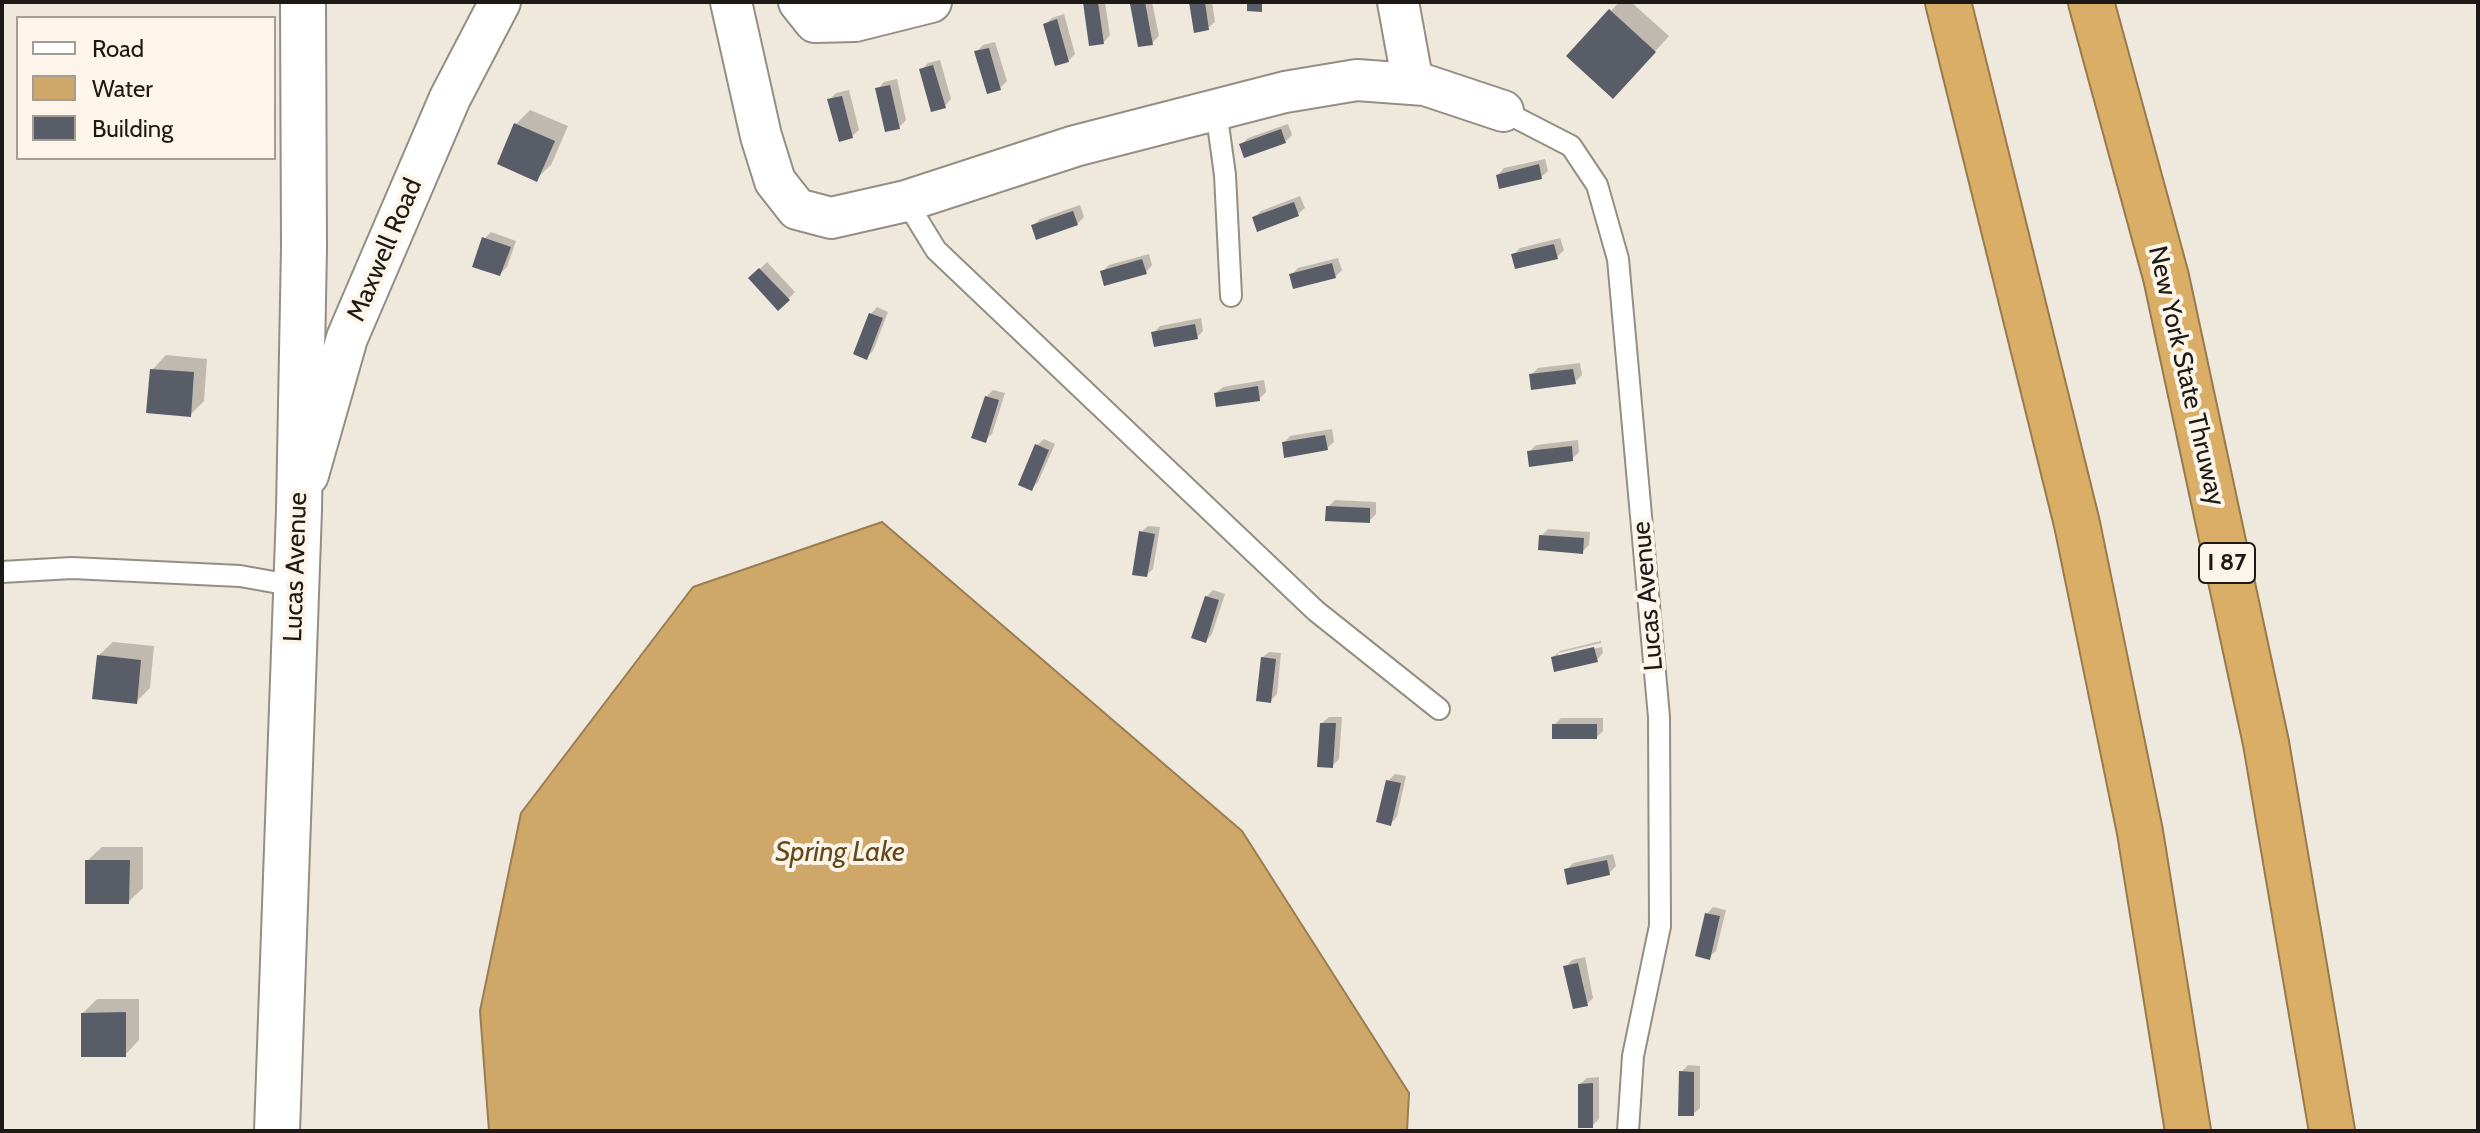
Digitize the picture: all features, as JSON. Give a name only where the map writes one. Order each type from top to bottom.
[{"type":"highway","points":[[1948,2],[2077,524],[2140,832],[2188,1131]]},
{"type":"highway","name":"New York State Thruway","points":[[2091,2],[2166,277],[2266,743],[2332,1131]]},
{"type":"street","name":"Lucas Avenue","points":[[277,1131],[299,510],[304,248],[303,2]]},
{"type":"street","name":"Maxwell Road","points":[[299,510],[347,338],[450,98],[500,2]]},
{"type":"street","points":[[731,2],[761,136],[775,181],[797,209],[831,218],[906,201],[1075,146],[1285,92],[1357,80],[1425,85],[1503,111]]},
{"type":"street","points":[[799,2],[815,22],[855,21],[931,2]]},
{"type":"street","points":[[1398,2],[1413,84]]},
{"type":"lane","points":[[1216,110],[1225,175],[1231,296]]},
{"type":"lane","name":"Lucas Avenue","points":[[1503,111],[1571,146],[1597,185],[1618,259],[1659,731],[1660,926],[1633,1056],[1628,1131]]},
{"type":"lane","points":[[906,201],[936,250],[959,272],[1316,611],[1439,709]]},
{"type":"lane","points":[[2,572],[103,569],[240,576],[296,586]]},
{"type":"water","name":"Spring Lake","points":[[882,522],[1242,831],[1409,1093],[1407,1131],[489,1131],[480,1011],[521,813],[693,587]]},
{"type":"building","points":[[1083,2],[1098,2],[1104,44],[1089,46]]},
{"type":"building","points":[[1145,2],[1153,45],[1138,47],[1130,4]]},
{"type":"building","points":[[1189,2],[1205,2],[1209,30],[1194,33]]},
{"type":"building","points":[[1247,2],[1262,2],[1262,12],[1247,11]]},
{"type":"building","points":[[1609,9],[1656,52],[1613,99],[1566,56]]},
{"type":"building","points":[[1057,19],[1069,62],[1055,66],[1043,24]]},
{"type":"building","points":[[989,48],[1001,90],[987,94],[974,51]]},
{"type":"building","points":[[933,65],[946,108],[931,112],[919,69]]},
{"type":"building","points":[[890,85],[900,129],[885,132],[875,88]]},
{"type":"building","points":[[842,96],[853,138],[839,142],[827,99]]},
{"type":"building","points":[[514,123],[555,141],[537,182],[497,164]]},
{"type":"building","points":[[1281,129],[1286,143],[1244,158],[1239,144]]},
{"type":"building","points":[[1539,164],[1542,179],[1499,189],[1496,175]]},
{"type":"building","points":[[1294,202],[1299,216],[1257,232],[1252,217]]},
{"type":"building","points":[[1073,211],[1078,225],[1036,240],[1031,225]]},
{"type":"building","points":[[482,237],[511,247],[500,276],[472,267]]},
{"type":"building","points":[[1554,244],[1558,259],[1515,269],[1511,254]]},
{"type":"building","points":[[1142,259],[1147,274],[1104,286],[1100,271]]},
{"type":"building","points":[[1332,263],[1336,278],[1293,289],[1289,274]]},
{"type":"building","points":[[759,268],[790,300],[778,311],[748,278]]},
{"type":"building","points":[[869,313],[883,318],[867,360],[853,354]]},
{"type":"building","points":[[1195,324],[1198,339],[1154,347],[1151,332]]},
{"type":"building","points":[[150,369],[194,372],[191,417],[146,413]]},
{"type":"building","points":[[1573,369],[1576,384],[1531,390],[1529,374]]},
{"type":"building","points":[[1258,386],[1260,401],[1216,407],[1214,393]]},
{"type":"building","points":[[985,396],[999,400],[986,443],[971,438]]},
{"type":"building","points":[[1325,435],[1328,450],[1284,458],[1282,442]]},
{"type":"building","points":[[1035,444],[1049,450],[1032,491],[1018,485]]},
{"type":"building","points":[[1572,446],[1573,461],[1529,467],[1527,451]]},
{"type":"building","points":[[1326,506],[1370,508],[1370,523],[1325,521]]},
{"type":"building","points":[[1139,531],[1155,534],[1147,577],[1132,575]]},
{"type":"building","points":[[1539,535],[1584,538],[1583,554],[1538,550]]},
{"type":"building","points":[[1205,596],[1219,600],[1206,643],[1191,638]]},
{"type":"building","points":[[1594,647],[1598,662],[1554,672],[1551,657]]},
{"type":"building","points":[[97,655],[141,660],[137,704],[92,699]]},
{"type":"building","points":[[1261,657],[1276,659],[1271,703],[1256,701]]},
{"type":"building","points":[[1320,723],[1336,723],[1333,768],[1317,767]]},
{"type":"building","points":[[1552,724],[1597,724],[1597,739],[1552,739]]},
{"type":"building","points":[[1386,780],[1401,783],[1391,826],[1376,822]]},
{"type":"building","points":[[85,860],[130,860],[129,904],[85,904]]},
{"type":"building","points":[[1607,860],[1610,875],[1567,885],[1564,869]]},
{"type":"building","points":[[1705,913],[1720,916],[1710,960],[1695,956]]},
{"type":"building","points":[[1578,963],[1588,1006],[1573,1009],[1563,966]]},
{"type":"building","points":[[126,1012],[126,1057],[81,1057],[81,1013]]},
{"type":"building","points":[[1679,1071],[1694,1072],[1694,1116],[1678,1116]]},
{"type":"building","points":[[1593,1083],[1593,1128],[1578,1128],[1578,1084]]}]
